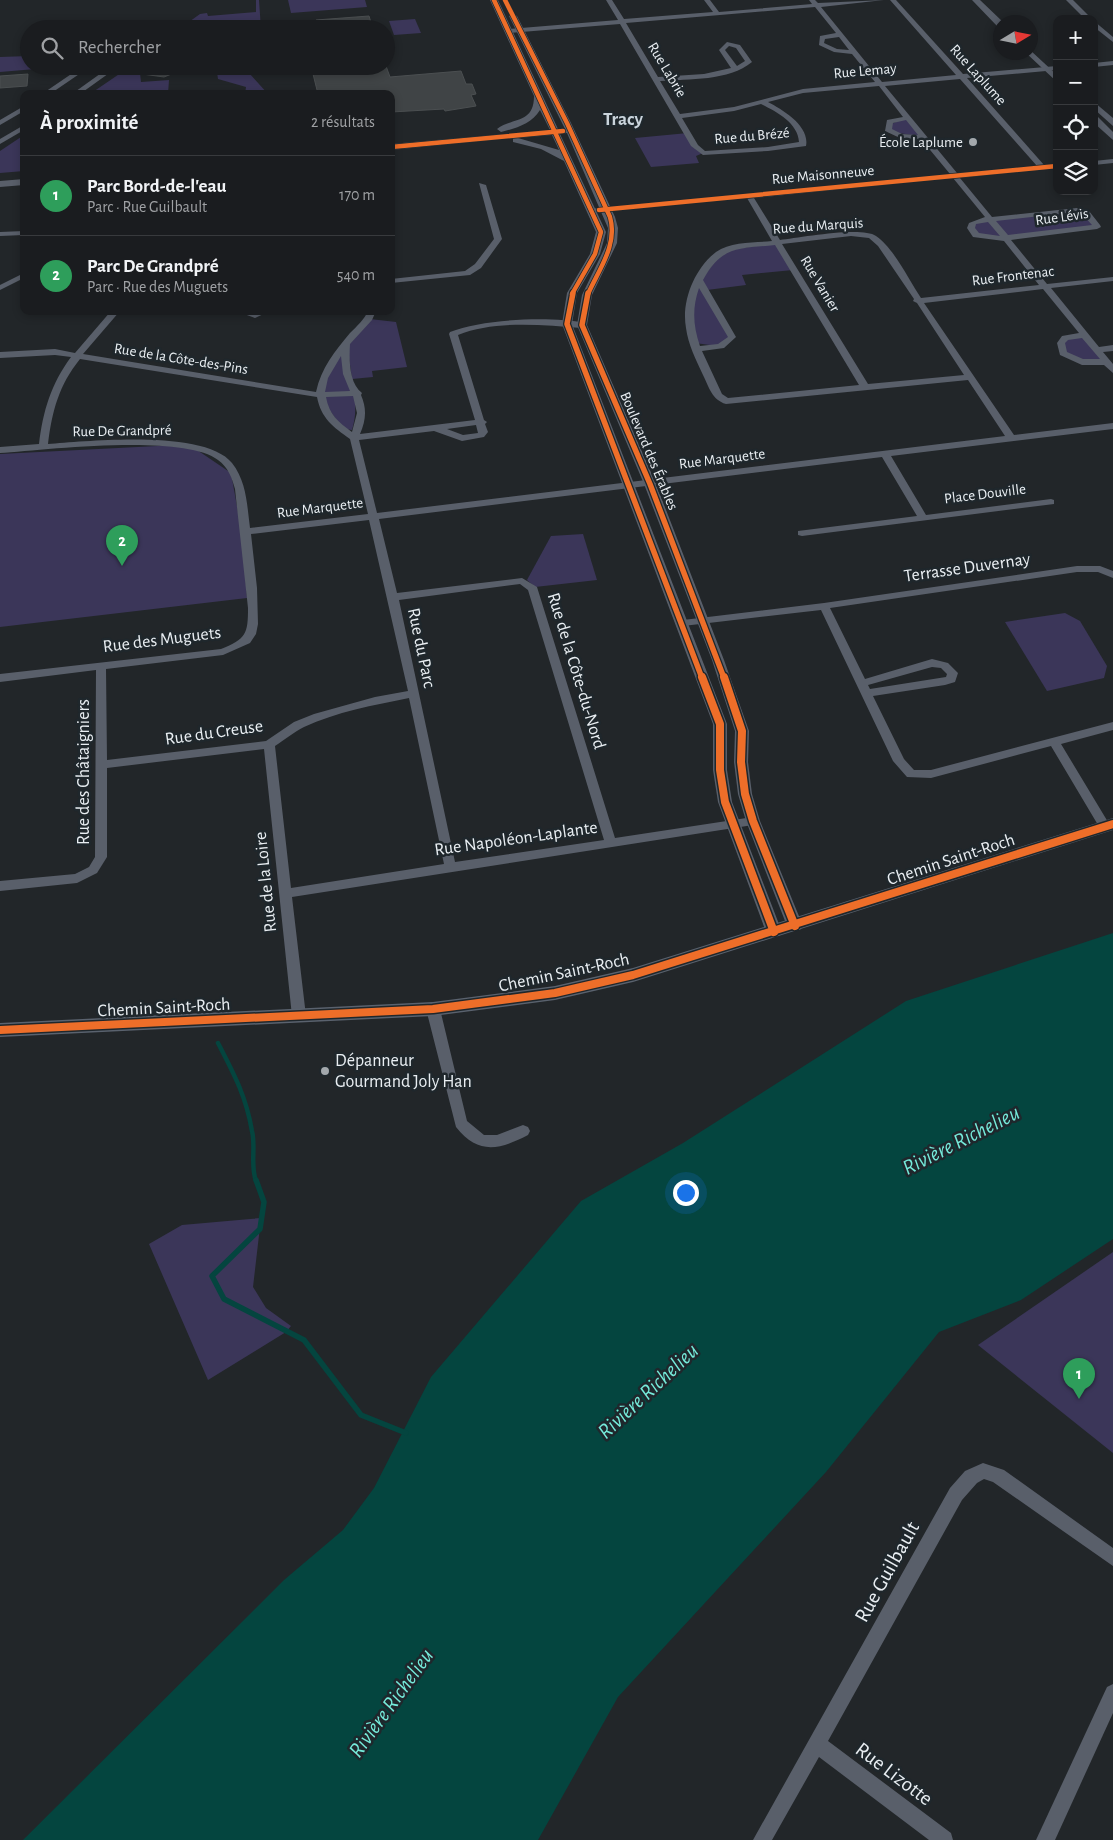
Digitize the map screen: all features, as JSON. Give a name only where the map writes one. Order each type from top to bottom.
[{"type":"main road","name":"Chemin Saint-Roch","points":[[0,1030],[433,1009],[512,1000],[592,985],[774,932],[1109,825]]},
{"type":"street","points":[[494,0],[600,232],[601,238],[573,290],[567,324]]},
{"type":"street","points":[[432,428],[470,438],[481,435],[483,432],[482,422],[453,334],[472,328],[506,324],[582,325],[587,295],[610,252],[612,243],[613,228],[607,210],[505,0]]},
{"type":"street","name":"Rue Labrie","points":[[608,0],[695,146],[703,153]]},
{"type":"street","points":[[707,0],[716,13]]},
{"type":"street","points":[[509,31],[814,3],[881,0]]},
{"type":"street","name":"Rue Laplume","points":[[894,0],[1043,168]]},
{"type":"street","points":[[976,0],[993,17]]},
{"type":"street","points":[[1069,0],[1085,15]]},
{"type":"street","points":[[814,3],[1113,370]]},
{"type":"street","points":[[1098,27],[1113,40]]},
{"type":"street","points":[[840,35],[822,38],[821,44],[836,51],[854,52]]},
{"type":"street","points":[[1038,48],[1053,63]]},
{"type":"street","points":[[1037,60],[1053,76]]},
{"type":"street","points":[[1098,65],[1113,63]]},
{"type":"street","points":[[656,79],[701,75],[735,68]]},
{"type":"street","name":"Rue Lemay","points":[[678,116],[727,110],[803,91],[1053,68]]},
{"type":"street","points":[[52,90],[74,75]]},
{"type":"street","points":[[81,90],[103,75]]},
{"type":"street","points":[[501,130],[530,117],[538,106],[538,96]]},
{"type":"street","name":"Rue du Brézé","points":[[703,153],[713,154],[803,144],[802,137],[793,124],[762,102]]},
{"type":"street","points":[[1095,105],[1113,123]]},
{"type":"street","points":[[0,123],[20,110]]},
{"type":"street","points":[[907,118],[890,122],[888,125],[890,132],[902,137],[922,137]]},
{"type":"street","points":[[1098,122],[1113,137]]},
{"type":"street","points":[[395,140],[501,130],[568,127]]},
{"type":"street","points":[[395,148],[490,138],[553,128]]},
{"type":"street","points":[[0,142],[20,130]]},
{"type":"street","points":[[490,138],[538,145],[560,154],[568,161]]},
{"type":"street","points":[[1098,163],[1113,161]]},
{"type":"street","name":"Rue Maisonneuve","points":[[592,211],[1053,167]]},
{"type":"street","points":[[0,178],[20,176]]},
{"type":"street","points":[[0,184],[20,182]]},
{"type":"street","points":[[395,281],[462,274],[478,266],[498,239],[482,185]]},
{"type":"street","name":"Rue Vanier","points":[[749,196],[779,242],[866,388]]},
{"type":"street","name":"Rue Lévis","points":[[990,219],[1077,210],[1086,213],[1097,227],[1006,238]]},
{"type":"street","points":[[990,219],[976,221],[970,225],[971,228],[976,235],[1006,238]]},
{"type":"street","points":[[0,234],[20,233]]},
{"type":"street","name":"Rue du Marquis","points":[[970,377],[726,401],[718,396],[697,349],[689,320],[699,280],[705,267],[722,250],[737,246],[851,234],[871,236],[881,244],[917,301],[970,377],[1011,438]]},
{"type":"street","points":[[0,288],[20,277]]},
{"type":"street","name":"Rue Frontenac","points":[[917,301],[1113,279]]},
{"type":"street","points":[[697,349],[722,346],[727,344],[732,337],[699,280]]},
{"type":"street","points":[[43,448],[52,398],[78,356],[113,315]]},
{"type":"street","points":[[370,315],[346,343],[323,377],[320,395],[325,412],[341,430],[354,438],[482,422]]},
{"type":"street","name":"Boulevard des Érables","points":[[567,324],[628,486],[683,623],[720,724],[720,770],[725,802],[774,932]]},
{"type":"street","name":"Boulevard des Érables","points":[[582,325],[650,484],[742,731],[742,762],[746,794],[753,821],[794,926]]},
{"type":"street","points":[[1084,335],[1065,338],[1061,343],[1063,353],[1082,362],[1106,362]]},
{"type":"street","name":"Rue du Parc","points":[[346,343],[346,369],[348,378],[358,393],[361,417],[354,438],[393,597],[450,866]]},
{"type":"street","points":[[1096,350],[1113,348]]},
{"type":"street","name":"Rue de la Côte-des-Pins","points":[[0,356],[46,352],[320,395],[358,393]]},
{"type":"street","name":"Rue Marquette","points":[[245,532],[1113,426]]},
{"type":"street","name":"Rue De Grandpré","points":[[0,450],[151,443],[182,444],[202,449],[218,456],[233,471],[240,489],[245,532]]},
{"type":"street","name":"Place Douville","points":[[884,453],[923,517]]},
{"type":"street","name":"Place Douville","points":[[802,533],[1051,502]]},
{"type":"street","name":"Rue des Muguets","points":[[0,678],[223,652],[246,641],[252,633],[252,612],[245,532]]},
{"type":"street","name":"Terrasse Duvernay","points":[[683,623],[824,606],[1077,569],[1100,569],[1113,575]]},
{"type":"street","name":"Rue de la Côte-du-Nord","points":[[393,597],[522,581],[533,590],[610,843]]},
{"type":"street","points":[[824,606],[899,761],[911,774],[931,774],[1113,726]]},
{"type":"street","points":[[932,663],[944,665],[953,673],[951,679],[945,681],[864,688],[932,663]]},
{"type":"street","name":"Rue des Châtaigniers","points":[[0,886],[77,878],[93,870],[101,857],[101,666]]},
{"type":"street","name":"Rue du Creuse","points":[[100,765],[269,745],[298,725],[318,717],[362,704],[413,694]]},
{"type":"street","points":[[1054,742],[1109,825]]},
{"type":"street","name":"Rue de la Loire","points":[[269,745],[299,1016]]},
{"type":"street","name":"Rue Napoléon-Laplante","points":[[285,893],[450,866],[753,821]]},
{"type":"street","points":[[433,1009],[461,1123],[468,1133],[476,1139],[493,1142],[523,1131]]},
{"type":"street","name":"Rue Guilbault","points":[[762,1840],[956,1494],[971,1476],[983,1471],[998,1476],[1113,1558]]},
{"type":"street","points":[[1045,1840],[1113,1693]]},
{"type":"street","name":"Rue Lizotte","points":[[817,1744],[944,1840]]},
{"type":"shaded area","points":[[256,0],[259,0],[260,20],[192,20],[200,14],[207,13],[208,16],[256,12]]},
{"type":"shaded area","points":[[288,0],[365,0],[367,7],[291,13]]},
{"type":"shaded area","points":[[415,19],[421,33],[395,35],[395,21]]},
{"type":"shaded area","points":[[20,56],[20,70],[0,72],[0,57]]},
{"type":"shaded area","points":[[118,75],[140,75],[141,82],[169,80],[168,90],[96,90]]},
{"type":"shaded area","points":[[217,75],[251,75],[264,90],[246,90],[246,87],[218,79]]},
{"type":"shaded area","points":[[905,118],[920,136],[891,132],[889,125]]},
{"type":"shaded area","points":[[688,133],[703,153],[696,156],[699,163],[651,167],[635,138]]},
{"type":"shaded area","points":[[20,138],[20,171],[0,173],[0,151]]},
{"type":"shaded area","points":[[1084,214],[1096,227],[990,239],[972,231],[973,223],[990,219]]},
{"type":"shaded area","points":[[776,243],[793,270],[742,275],[746,285],[707,290],[730,337],[717,346],[695,343],[692,292],[723,251]]},
{"type":"shaded area","points":[[370,319],[396,322],[407,367],[372,371],[373,377],[352,379],[347,343]]},
{"type":"shaded area","points":[[1084,335],[1106,362],[1081,361],[1064,353],[1063,341]]},
{"type":"shaded area","points":[[342,349],[355,399],[352,430],[344,429],[334,417],[328,407],[324,390],[325,381]]},
{"type":"shaded area","points":[[177,445],[197,450],[231,473],[242,534],[247,598],[0,627],[0,454]]},
{"type":"shaded area","points":[[583,534],[597,580],[535,587],[527,580],[551,536]]},
{"type":"shaded area","points":[[1065,613],[1080,621],[1107,666],[1104,678],[1047,691],[1005,622]]},
{"type":"shaded area","points":[[261,1218],[253,1287],[266,1308],[291,1326],[286,1332],[208,1380],[149,1244],[182,1225]]},
{"type":"shaded area","points":[[1113,1252],[1113,1453],[978,1345]]},
{"type":"water","name":"Rivière Richelieu","points":[[1113,933],[1113,1239],[1021,1300],[939,1332],[826,1472],[618,1697],[538,1840],[23,1840],[284,1580],[343,1530],[374,1488],[431,1377],[581,1201],[683,1143],[906,1001]]},
{"type":"building","points":[[369,16],[370,20],[316,20]]},
{"type":"building","points":[[461,71],[466,84],[472,84],[476,94],[471,95],[476,106],[445,111],[444,109],[395,112],[395,90],[317,90],[313,75],[389,75],[390,77]]},
{"type":"building","points":[[28,75],[27,86],[0,88],[0,76]]},
{"type":"building","points":[[150,75],[169,75],[164,77]]},
{"type":"waterway","points":[[218,1043],[243,1096],[253,1137],[253,1169],[256,1181]]},
{"type":"waterway","points":[[256,1180],[264,1202],[260,1229],[212,1276],[224,1299],[304,1340],[361,1415],[406,1433]]},
{"type":"cycle path","points":[[494,0],[601,232],[595,254],[572,293],[567,324],[720,724],[720,770],[725,802],[774,932]]},
{"type":"cycle path","points":[[505,0],[567,123],[610,217],[613,228],[612,243],[587,295],[582,325],[650,484],[718,660],[742,731],[741,762],[745,794],[753,821],[795,926]]},
{"type":"cycle path","points":[[395,147],[563,131]]},
{"type":"cycle path","points":[[599,210],[1053,166]]},
{"type":"cycle path","points":[[0,1030],[433,1009],[555,993],[633,975],[1113,824]]},
{"type":"place","name":"École Laplume","points":[[973,142]]},
{"type":"place","name":"Parc De Grandpré","points":[[122,566]]},
{"type":"place","name":"Dépanneur Gourmand Joly Han","points":[[325,1071]]},
{"type":"place","name":"Parc Bord-de-l'eau","points":[[1079,1399]]},
{"type":"district","name":"Tracy","points":[[623,119]]}]
